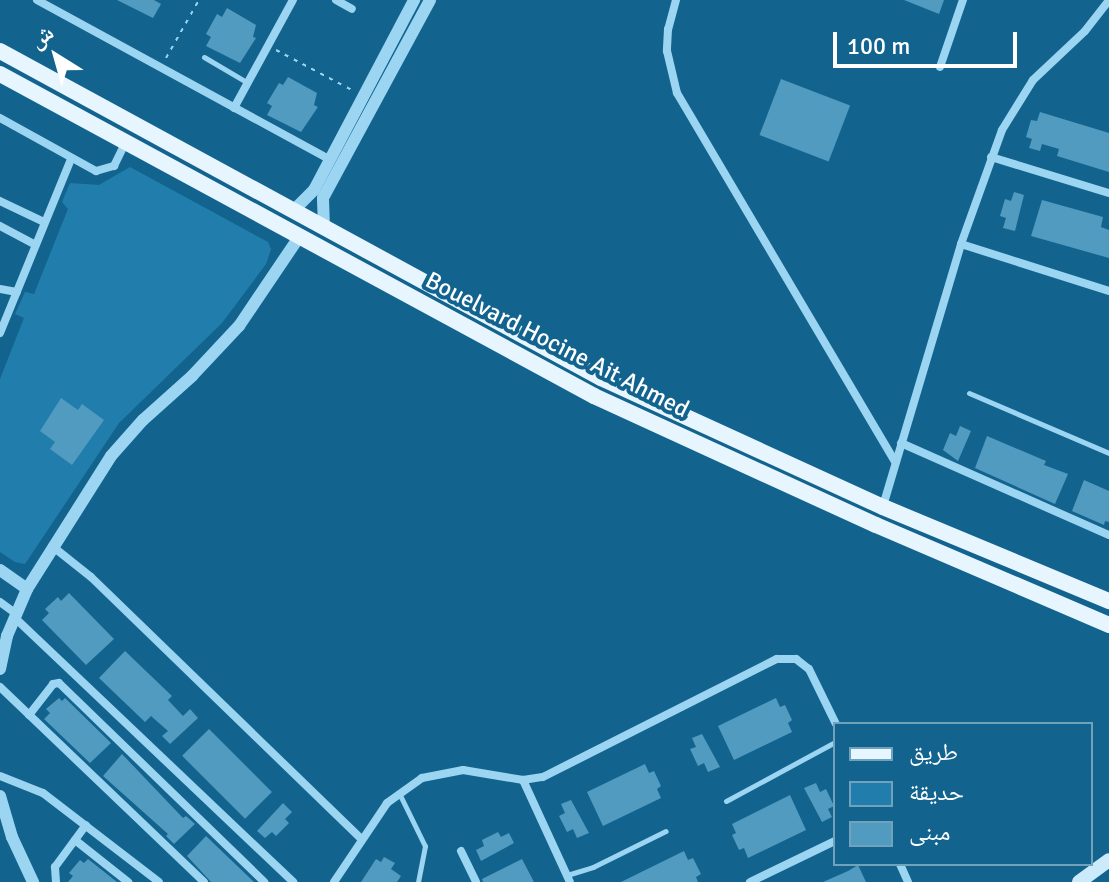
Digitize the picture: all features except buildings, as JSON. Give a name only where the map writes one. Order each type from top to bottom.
[{"type":"main road","points":[[0,51],[601,378],[883,507],[1109,601]]},
{"type":"main road","name":"Bouelvard Hocine Ait Ahmed","points":[[0,74],[594,396],[876,525],[1109,625]]},
{"type":"main road","points":[[1079,882],[1109,860]]},
{"type":"street","points":[[37,0],[335,163]]},
{"type":"street","points":[[234,108],[293,0]]},
{"type":"street","points":[[336,0],[352,9]]},
{"type":"street","points":[[324,228],[323,198],[335,163],[362,96],[414,0]]},
{"type":"street","points":[[293,211],[311,196],[335,163],[430,0]]},
{"type":"street","points":[[676,0],[668,29],[667,51],[677,93],[895,461]]},
{"type":"street","points":[[940,67],[963,0]]},
{"type":"street","points":[[883,507],[961,244],[991,157],[1023,93],[1044,68],[1085,31],[1109,0]]},
{"type":"street","points":[[0,118],[96,171],[108,169],[118,161],[125,143]]},
{"type":"street","points":[[991,157],[1109,193]]},
{"type":"street","points":[[0,333],[2,320],[17,292],[71,159]]},
{"type":"street","points":[[0,201],[44,222]]},
{"type":"street","points":[[0,226],[35,245]]},
{"type":"street","points":[[0,669],[15,615],[27,589],[121,443],[239,326],[299,237]]},
{"type":"street","points":[[961,244],[1109,291]]},
{"type":"street","points":[[0,289],[17,292]]},
{"type":"street","points":[[901,443],[1109,535]]},
{"type":"street","points":[[52,546],[91,577],[361,839]]},
{"type":"street","points":[[0,570],[27,589]]},
{"type":"street","points":[[0,602],[293,882]]},
{"type":"street","points":[[334,882],[361,839],[398,793],[422,778],[449,771],[477,771],[523,780],[551,773],[777,659],[796,659],[809,669],[835,722]]},
{"type":"street","points":[[29,715],[53,684],[59,683],[264,882]]},
{"type":"street","points":[[0,687],[204,882]]},
{"type":"street","points":[[0,776],[43,793],[159,882]]},
{"type":"street","points":[[523,780],[569,878]]},
{"type":"street","points":[[0,796],[12,837],[33,882]]},
{"type":"street","points":[[56,882],[55,867],[86,825]]},
{"type":"street","points":[[75,840],[128,882]]},
{"type":"street","points":[[750,882],[833,842]]},
{"type":"street","points":[[461,851],[476,882]]},
{"type":"lane","points":[[204,57],[248,83]]},
{"type":"lane","points":[[969,393],[1109,453]]},
{"type":"lane","points":[[726,801],[833,743]]},
{"type":"lane","points":[[398,793],[425,846],[418,882]]},
{"type":"lane","points":[[569,878],[666,831]]},
{"type":"path","points":[[161,68],[199,0]]},
{"type":"path","points":[[268,46],[362,96]]},
{"type":"green space","points":[[130,167],[268,242],[271,249],[266,264],[222,323],[119,423],[25,564],[15,562],[0,552],[0,379],[24,318],[15,314],[25,292],[34,294],[68,209],[62,202],[70,183],[99,185]]}]
